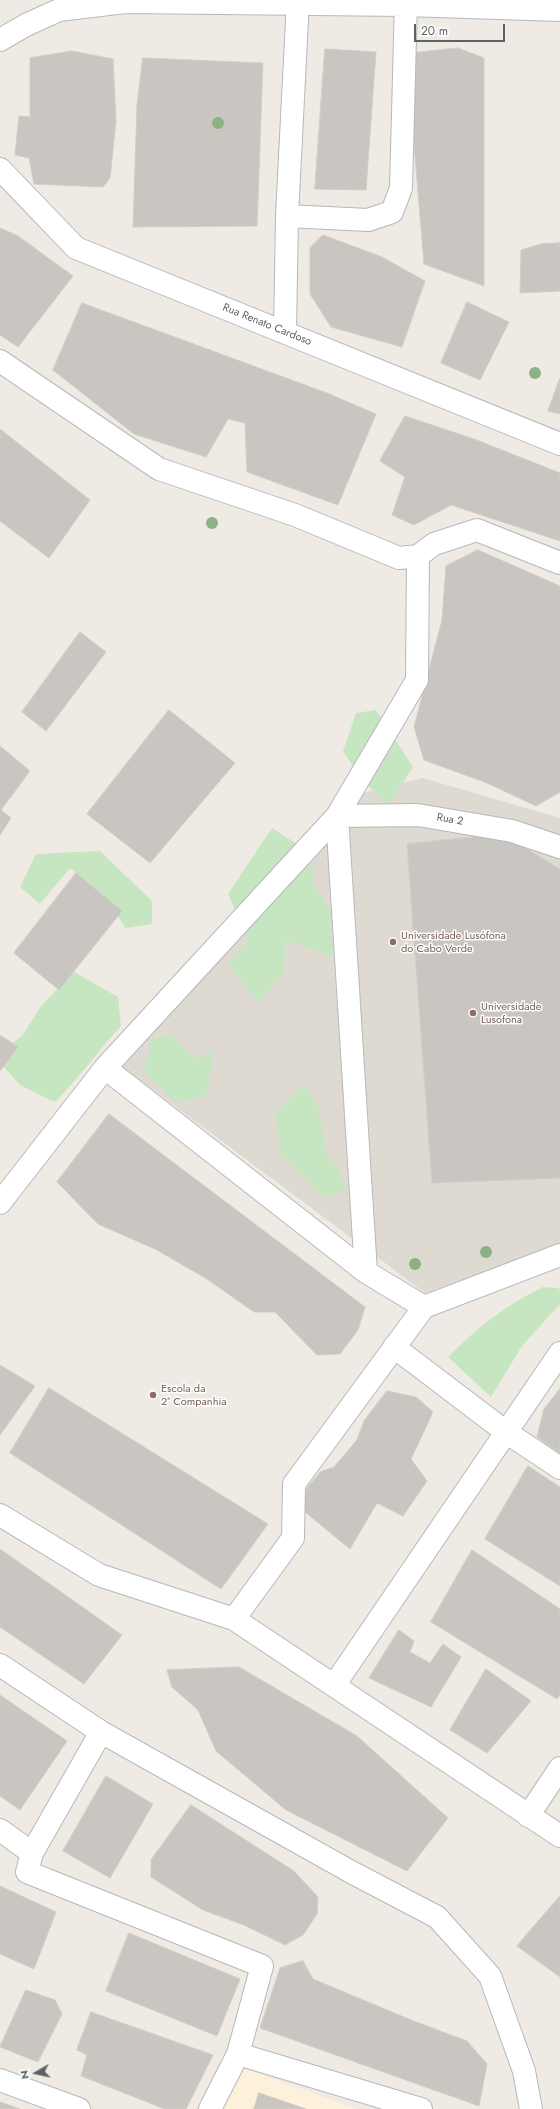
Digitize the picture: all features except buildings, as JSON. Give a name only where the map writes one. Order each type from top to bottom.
[{"type":"street","points":[[0,40],[58,5],[125,1],[406,3],[560,10]]},
{"type":"street","points":[[285,332],[287,216],[298,2]]},
{"type":"street","points":[[287,216],[368,220],[392,212],[401,188],[406,3]]},
{"type":"street","name":"Rua Renato Cardoso","points":[[0,169],[76,248],[560,444]]},
{"type":"street","points":[[0,361],[159,469],[295,515],[399,558],[418,556],[434,544],[477,530],[560,563]]},
{"type":"street","points":[[0,1203],[105,1068],[337,816],[417,680],[418,556]]},
{"type":"street","name":"Rua 2","points":[[337,816],[418,815],[512,831],[560,847]]},
{"type":"street","points":[[337,816],[366,1272]]},
{"type":"street","points":[[105,1068],[366,1272],[424,1307]]},
{"type":"street","points":[[234,1619],[293,1538],[294,1484],[424,1307],[560,1255]]},
{"type":"street","points":[[394,1347],[506,1432],[560,1468]]},
{"type":"street","points":[[335,1684],[560,1353]]},
{"type":"street","points":[[0,1515],[99,1575],[234,1619],[335,1684],[503,1800],[560,1836]]},
{"type":"street","points":[[0,1665],[101,1732],[353,1873],[437,1917],[490,1976],[524,2072],[531,2109]]},
{"type":"street","points":[[101,1732],[32,1853],[27,1872],[262,1966],[238,2054],[210,2109]]},
{"type":"street","points":[[528,1816],[560,1768]]},
{"type":"street","points":[[0,1830],[32,1853]]},
{"type":"street","points":[[238,2054],[420,2109]]},
{"type":"street","points":[[0,2080],[40,2102],[79,2109]]},
{"type":"shaded area","name":"Universidade Lusófona do Cabo Verde","points":[[423,778],[560,818],[560,1244],[425,1293],[120,1065],[350,796]]},
{"type":"shaded area","points":[[240,2067],[357,2109],[225,2109]]},
{"type":"green space","points":[[376,710],[413,767],[389,805],[361,779],[343,751],[356,713]]},
{"type":"green space","points":[[272,828],[311,853],[313,883],[331,912],[333,957],[286,940],[284,971],[259,1002],[228,965],[248,941],[228,894]]},
{"type":"green space","points":[[100,851],[152,901],[152,924],[126,928],[103,895],[70,868],[40,904],[20,887],[36,854]]},
{"type":"green space","points":[[74,972],[118,997],[121,1026],[55,1102],[21,1086],[0,1063],[0,1053],[23,1035],[41,1006]]},
{"type":"green space","points":[[170,1034],[195,1059],[214,1051],[206,1097],[175,1102],[144,1070],[152,1039]]},
{"type":"green space","points":[[305,1083],[317,1105],[328,1158],[340,1172],[345,1191],[325,1197],[282,1156],[275,1114]]},
{"type":"green space","points":[[543,1287],[558,1288],[560,1290],[560,1304],[522,1346],[491,1397],[448,1357],[470,1336],[504,1309]]},
{"type":"place","name":"Universidade Lusófona do Cabo Verde","points":[[393,942]]},
{"type":"place","name":"Universidade Lusofona","points":[[473,1013]]},
{"type":"place","name":"Escola da 2ª Companhia","points":[[153,1395]]}]
